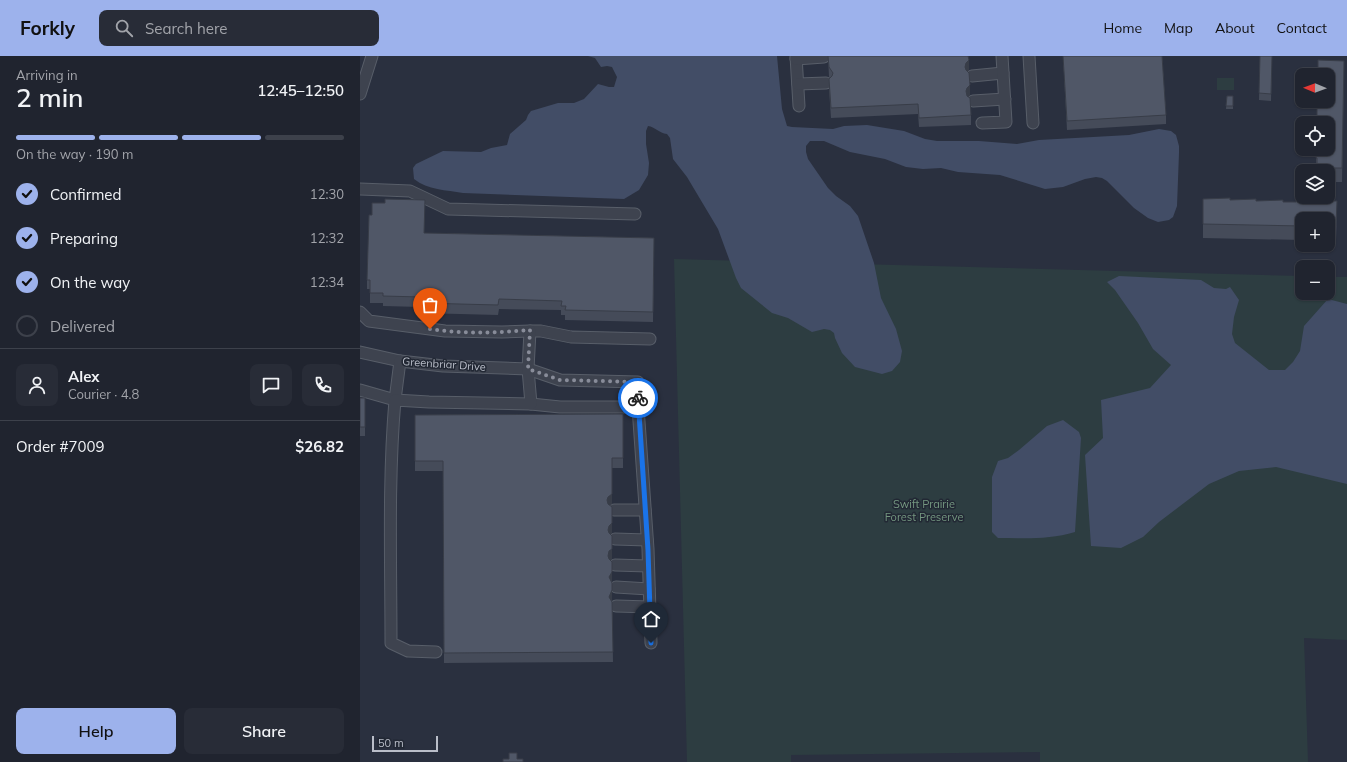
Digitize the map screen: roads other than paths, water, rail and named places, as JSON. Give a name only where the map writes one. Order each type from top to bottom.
[{"type":"lane","points":[[360,94],[372,56]]},
{"type":"lane","points":[[982,123],[1006,122],[1002,56]]},
{"type":"lane","points":[[1029,56],[1033,123]]},
{"type":"lane","points":[[799,106],[796,57],[824,57]]},
{"type":"lane","points":[[972,76],[1003,74]]},
{"type":"lane","points":[[798,84],[826,83]]},
{"type":"lane","points":[[973,100],[1005,99]]},
{"type":"lane","points":[[360,189],[410,191],[448,209],[635,214]]},
{"type":"lane","points":[[360,312],[369,321],[445,331],[502,332],[530,330],[571,337],[650,339]]},
{"type":"lane","points":[[530,330],[528,369],[531,404]]},
{"type":"lane","name":"Greenbriar Drive","points":[[360,352],[400,361],[443,366],[528,369],[560,380],[638,382],[638,407]]},
{"type":"lane","points":[[400,361],[392,436],[390,500],[391,643],[408,651],[436,652]]},
{"type":"lane","points":[[360,390],[395,400],[436,403],[531,404],[560,407],[638,407],[647,540],[651,643]]},
{"type":"lane","points":[[614,510],[645,510]]},
{"type":"lane","points":[[615,539],[647,540]]},
{"type":"lane","points":[[615,565],[648,566]]},
{"type":"lane","points":[[616,587],[649,589]]},
{"type":"lane","points":[[616,606],[650,607]]},
{"type":"water","points":[[588,56],[777,56],[782,109],[787,126],[792,127],[833,129],[844,126],[867,125],[904,131],[925,139],[937,141],[979,141],[1017,144],[1039,140],[1129,135],[1159,129],[1171,131],[1176,135],[1179,146],[1177,206],[1173,217],[1169,220],[1158,222],[1148,218],[1134,208],[1107,181],[1102,178],[1096,177],[1085,179],[1063,187],[1045,189],[1000,175],[958,172],[941,168],[923,169],[906,167],[885,159],[850,152],[824,141],[810,141],[806,146],[808,159],[828,188],[850,206],[858,216],[874,263],[881,298],[896,329],[902,351],[900,362],[892,371],[882,374],[855,367],[842,353],[834,333],[830,330],[824,329],[812,332],[788,318],[772,313],[741,288],[718,229],[687,177],[673,159],[670,138],[667,134],[653,128],[648,126],[646,131],[646,144],[649,163],[648,175],[639,190],[624,199],[463,193],[431,187],[419,183],[414,179],[413,168],[416,164],[443,151],[481,152],[491,148],[507,145],[510,134],[526,120],[531,111],[558,103],[574,103],[584,99],[598,84],[614,87],[617,77],[612,67],[601,67],[595,58]]},
{"type":"water","points":[[1119,276],[1201,280],[1214,288],[1226,289],[1230,287],[1239,300],[1234,317],[1232,334],[1235,343],[1269,370],[1285,370],[1293,362],[1300,351],[1304,326],[1327,300],[1347,304],[1347,484],[1276,467],[1239,471],[1209,484],[1159,522],[1143,537],[1121,548],[1091,546],[1085,455],[1103,438],[1101,400],[1150,388],[1171,365],[1153,349],[1138,323],[1115,290],[1107,282]]},
{"type":"water","points":[[1063,420],[1079,432],[1081,438],[1075,532],[1065,535],[1046,537],[998,538],[992,532],[992,477],[998,461],[1008,458],[1047,426]]},
{"type":"park label","name":"Swift Prairie Forest Preserve","points":[[924,510]]}]
